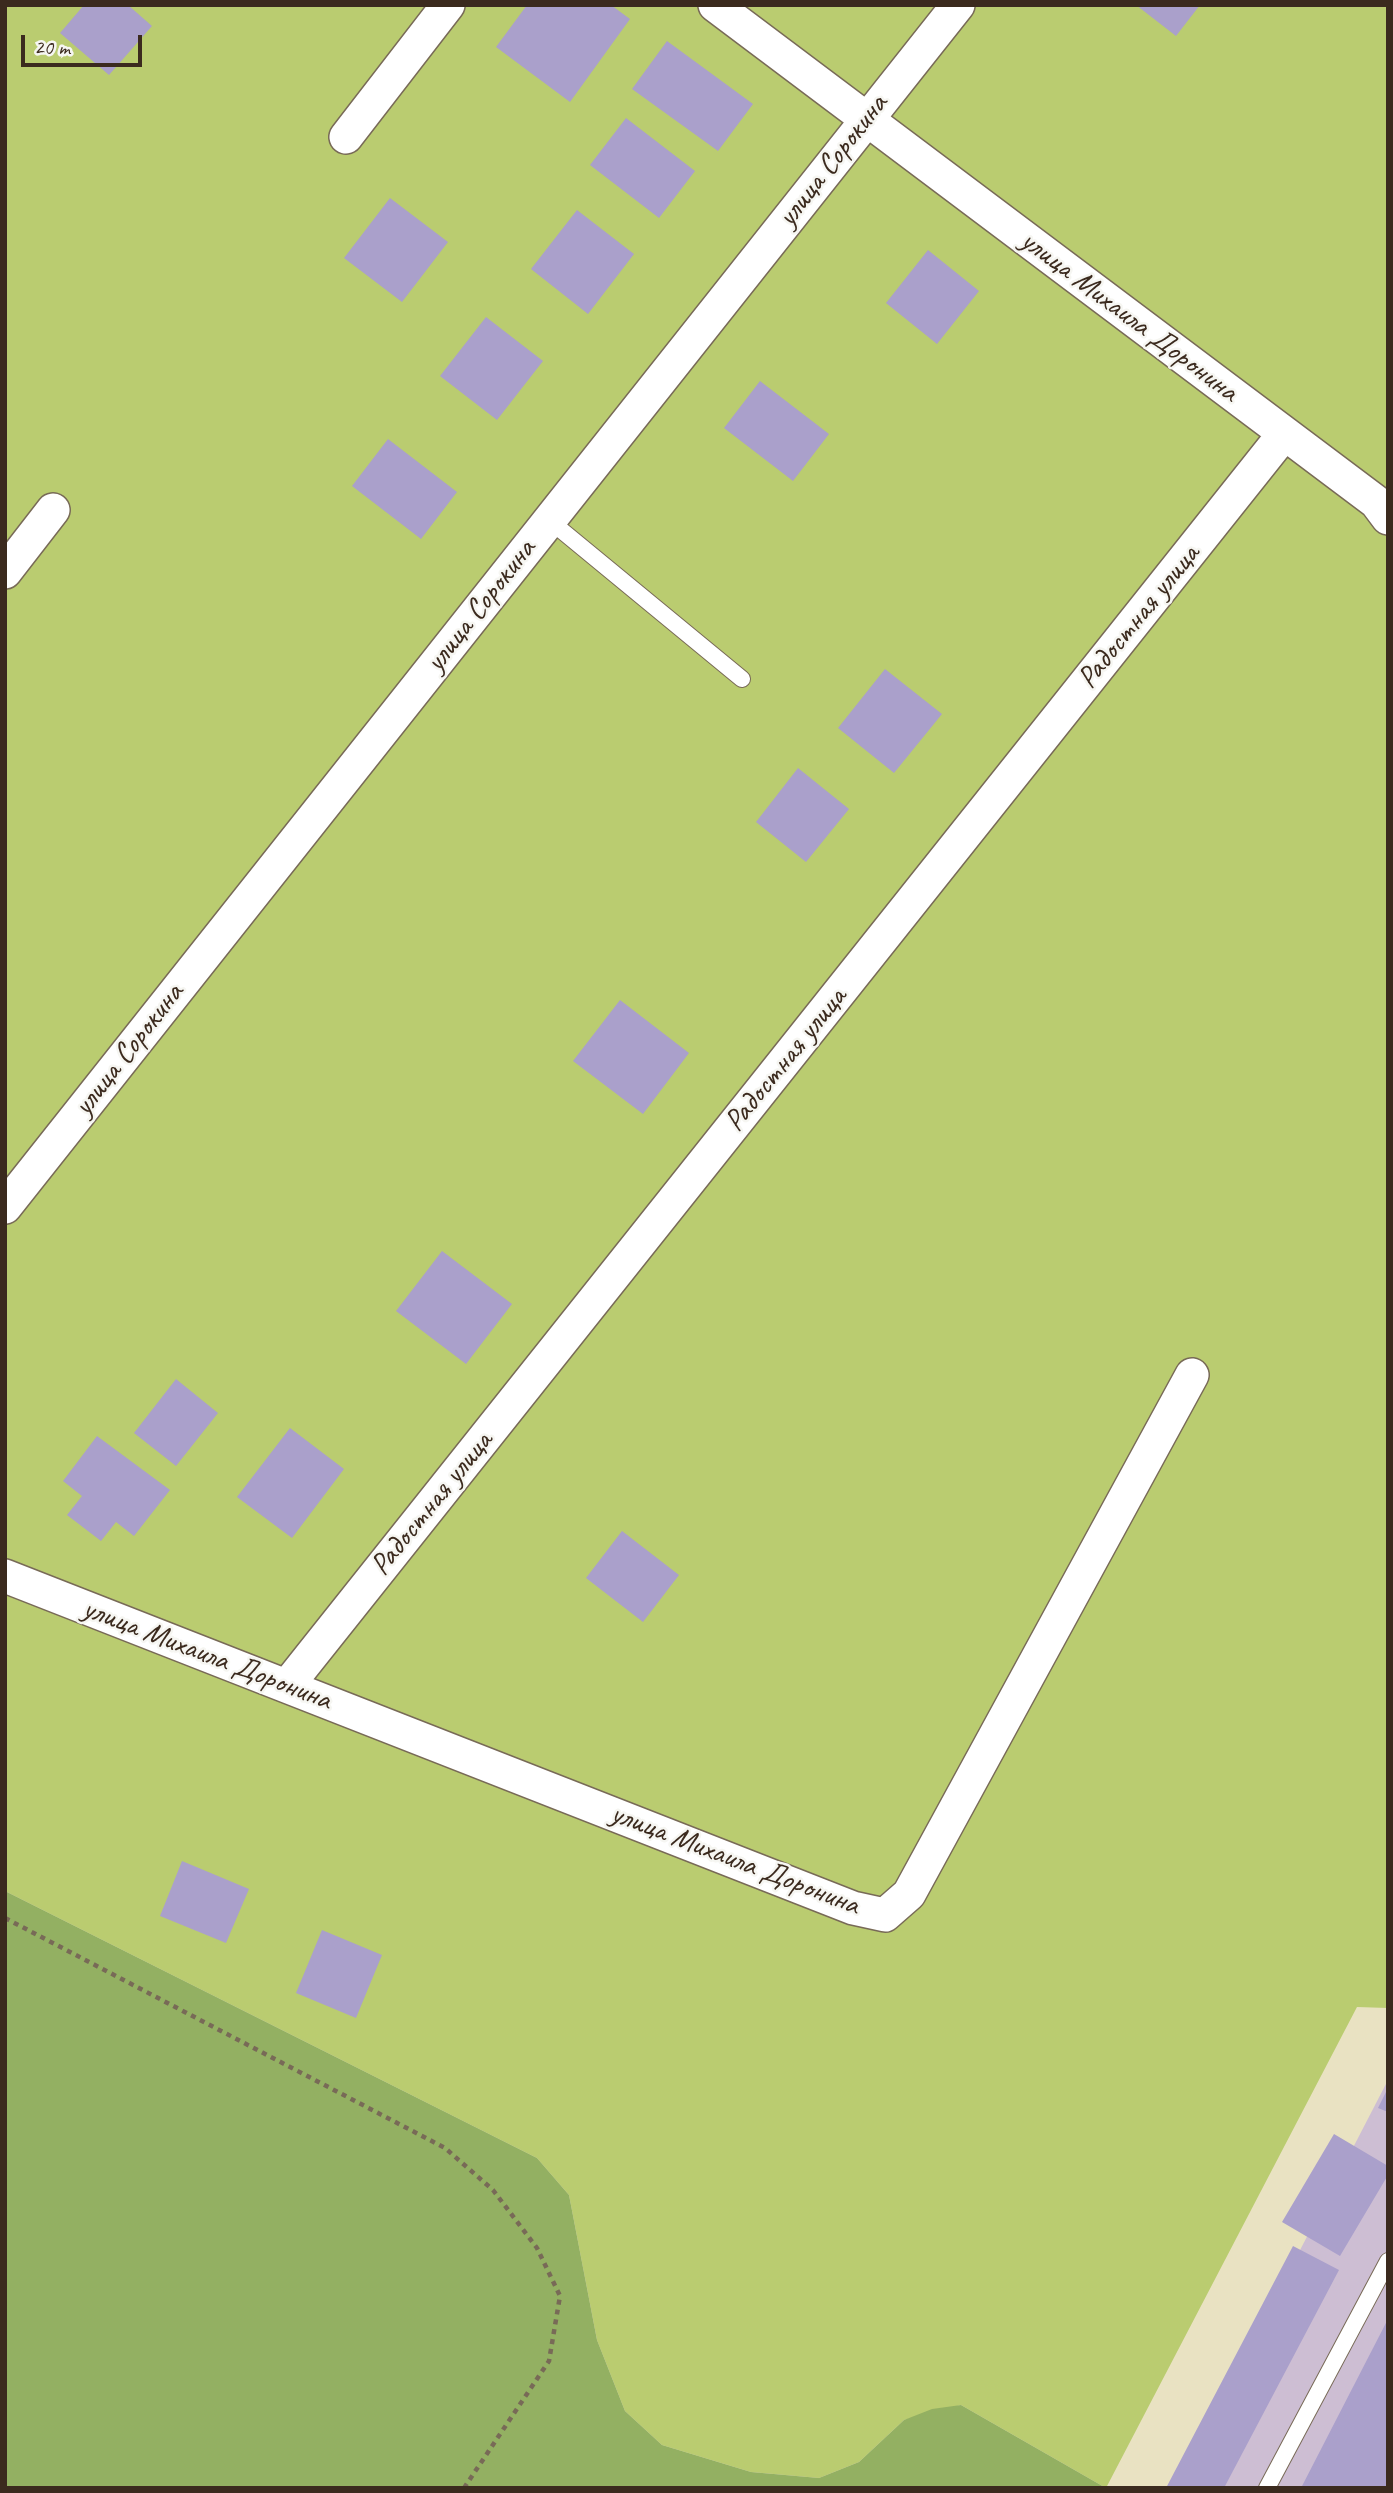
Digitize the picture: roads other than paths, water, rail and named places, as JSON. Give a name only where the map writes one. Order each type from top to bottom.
[{"type":"street","points":[[346,137],[448,5]]},
{"type":"street","name":"улица Михаила Доронина","points":[[715,5],[1376,502],[1388,518]]},
{"type":"street","name":"улица Сорокина","points":[[5,1207],[958,5]]},
{"type":"street","name":"Радостная улица","points":[[287,1686],[1284,434]]},
{"type":"street","points":[[5,572],[53,510]]},
{"type":"street","name":"улица Михаила Доронина","points":[[5,1576],[853,1908],[885,1915],[909,1894],[1192,1375]]},
{"type":"lane","points":[[549,520],[742,679]]},
{"type":"lane","points":[[1267,2488],[1388,2262]]}]
